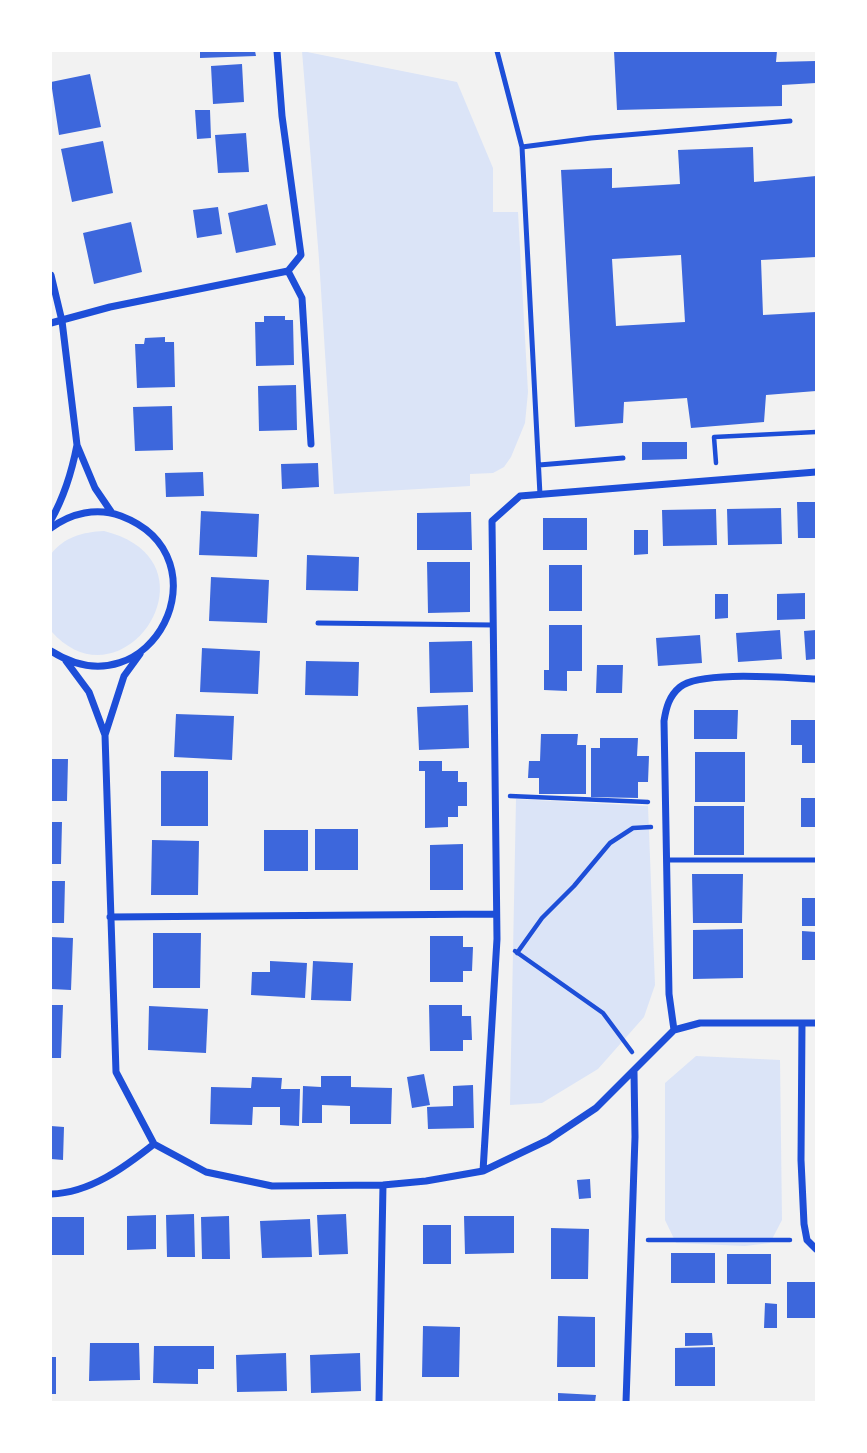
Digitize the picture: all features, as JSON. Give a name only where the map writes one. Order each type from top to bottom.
[{"type":"street","points":[[51,323],[110,307],[288,271],[301,256],[282,116],[278,51]]},
{"type":"street","points":[[288,271],[302,298],[311,444]]},
{"type":"street","points":[[51,275],[62,321],[77,445],[94,488],[112,513]]},
{"type":"street","points":[[51,520],[60,505],[77,445]]},
{"type":"street","points":[[484,1171],[497,939],[492,521],[520,496],[715,478],[816,472]]},
{"type":"street","points":[[51,528],[63,519],[87,512],[112,513],[135,522],[156,539],[169,561],[174,586],[171,612],[159,635],[140,653],[124,676],[106,735],[116,1072],[155,1144],[205,1172],[272,1186],[383,1185],[484,1171],[548,1140],[596,1108],[674,1030],[701,1023],[816,1023]]},
{"type":"street","points":[[51,651],[66,660],[91,667],[117,664],[140,653]]},
{"type":"street","points":[[66,660],[89,692],[106,735]]},
{"type":"street","points":[[674,1030],[669,994],[664,721],[666,704],[681,686],[714,677],[816,679]]},
{"type":"street","points":[[110,917],[496,914]]},
{"type":"street","points":[[802,1023],[801,1160],[804,1224],[807,1240],[816,1249]]},
{"type":"street","points":[[626,1402],[635,1137],[634,1072]]},
{"type":"street","points":[[51,1194],[92,1184],[126,1167],[155,1144]]},
{"type":"street","points":[[379,1402],[383,1185]]},
{"type":"lane","points":[[497,51],[522,147],[540,495]]},
{"type":"lane","points":[[522,147],[591,138],[790,121]]},
{"type":"lane","points":[[539,465],[623,458]]},
{"type":"lane","points":[[318,623],[493,625]]},
{"type":"lane","points":[[667,860],[816,860]]},
{"type":"path","points":[[715,478],[714,437],[816,432]]},
{"type":"path","points":[[495,796],[666,803]]},
{"type":"path","points":[[517,953],[542,918],[574,886],[610,843],[633,828],[666,827]]},
{"type":"path","points":[[497,939],[603,1013],[642,1064]]},
{"type":"path","points":[[630,1241],[807,1240]]},
{"type":"shaded area","points":[[302,51],[457,82],[493,168],[493,212],[518,212],[528,392],[525,423],[504,467],[493,473],[470,474],[470,486],[334,494]]},
{"type":"shaded area","points":[[104,531],[139,547],[157,571],[159,597],[150,623],[131,643],[107,654],[79,651],[51,631],[51,554],[74,536]]},
{"type":"shaded area","points":[[516,799],[648,806],[655,985],[644,1017],[598,1069],[542,1103],[510,1105]]},
{"type":"shaded area","points":[[696,1056],[780,1060],[782,1220],[770,1243],[745,1246],[676,1243],[665,1220],[665,1083]]},
{"type":"building","points":[[200,51],[255,51],[256,56],[200,58]]},
{"type":"building","points":[[614,51],[777,51],[776,62],[816,61],[816,83],[782,85],[782,106],[617,110]]},
{"type":"building","points":[[242,64],[244,102],[213,104],[211,66]]},
{"type":"building","points":[[90,74],[101,127],[59,135],[51,82]]},
{"type":"building","points":[[195,110],[210,110],[211,138],[197,139]]},
{"type":"building","points":[[246,133],[249,172],[218,173],[215,135]]},
{"type":"building","points":[[103,141],[113,193],[72,202],[61,149]]},
{"type":"building","points":[[753,147],[754,182],[816,176],[816,257],[761,260],[763,315],[816,312],[816,391],[766,395],[764,422],[691,428],[687,398],[624,402],[623,423],[575,427],[561,170],[612,168],[612,188],[680,184],[678,150]],"holes":[[[681,255],[685,322],[616,326],[612,259]]]},
{"type":"building","points":[[267,204],[276,245],[236,253],[228,213]]},
{"type":"building","points":[[218,207],[222,234],[197,238],[193,210]]},
{"type":"building","points":[[131,222],[142,272],[94,284],[83,233]]},
{"type":"building","points":[[264,316],[285,316],[285,320],[293,320],[294,365],[256,366],[255,322],[264,322]]},
{"type":"building","points":[[165,337],[165,342],[174,342],[175,387],[137,388],[135,344],[144,344],[145,338]]},
{"type":"building","points":[[296,385],[297,430],[259,431],[258,386]]},
{"type":"building","points":[[172,406],[173,450],[135,451],[133,407]]},
{"type":"building","points":[[642,442],[687,442],[687,459],[642,460]]},
{"type":"building","points":[[318,463],[319,487],[282,489],[281,464]]},
{"type":"building","points":[[203,472],[204,496],[166,497],[165,473]]},
{"type":"building","points":[[797,502],[816,502],[816,538],[798,538]]},
{"type":"building","points":[[781,508],[782,544],[728,545],[727,509]]},
{"type":"building","points":[[716,509],[717,545],[663,546],[662,510]]},
{"type":"building","points":[[201,511],[259,514],[257,557],[199,555]]},
{"type":"building","points":[[471,512],[472,550],[417,550],[417,513]]},
{"type":"building","points":[[543,518],[587,518],[587,550],[543,550]]},
{"type":"building","points":[[634,530],[648,530],[648,554],[634,555]]},
{"type":"building","points":[[307,555],[359,557],[358,591],[306,590]]},
{"type":"building","points":[[427,562],[470,562],[470,612],[428,613]]},
{"type":"building","points":[[549,565],[582,565],[582,611],[549,611]]},
{"type":"building","points":[[211,577],[269,580],[267,623],[209,621]]},
{"type":"building","points":[[805,593],[805,619],[777,620],[777,594]]},
{"type":"building","points":[[715,594],[728,594],[728,618],[715,619]]},
{"type":"building","points":[[549,625],[582,625],[582,671],[567,671],[567,691],[544,690],[544,670],[549,670]]},
{"type":"building","points":[[780,630],[782,659],[738,662],[736,633]]},
{"type":"building","points":[[816,630],[816,659],[806,660],[804,631]]},
{"type":"building","points":[[700,635],[702,663],[658,666],[656,638]]},
{"type":"building","points":[[472,641],[473,692],[430,693],[429,642]]},
{"type":"building","points":[[202,648],[260,651],[258,694],[200,692]]},
{"type":"building","points":[[306,661],[359,662],[358,696],[305,695]]},
{"type":"building","points":[[597,665],[623,665],[622,693],[596,693]]},
{"type":"building","points":[[468,705],[469,748],[419,750],[417,707]]},
{"type":"building","points":[[694,710],[738,710],[737,739],[694,739]]},
{"type":"building","points":[[176,714],[234,716],[232,760],[174,757]]},
{"type":"building","points":[[791,720],[816,720],[816,763],[802,763],[802,745],[791,745]]},
{"type":"building","points":[[541,734],[578,734],[577,745],[586,745],[586,794],[539,794],[539,778],[528,778],[529,761],[540,761]]},
{"type":"building","points":[[600,738],[638,738],[637,756],[649,756],[648,782],[638,782],[638,798],[591,797],[591,748],[600,748]]},
{"type":"building","points":[[695,752],[745,752],[745,802],[695,802]]},
{"type":"building","points":[[51,759],[68,759],[67,801],[51,801]]},
{"type":"building","points":[[419,761],[442,761],[442,771],[458,771],[458,782],[467,782],[467,806],[458,806],[458,817],[448,817],[448,827],[425,828],[425,771],[419,771]]},
{"type":"building","points":[[161,771],[208,771],[208,826],[161,826]]},
{"type":"building","points":[[801,798],[816,798],[816,827],[801,827]]},
{"type":"building","points":[[694,806],[744,806],[744,855],[694,855]]},
{"type":"building","points":[[51,822],[62,822],[61,864],[51,864]]},
{"type":"building","points":[[315,829],[358,829],[358,870],[315,870]]},
{"type":"building","points":[[264,830],[308,830],[308,871],[264,871]]},
{"type":"building","points":[[152,840],[199,841],[198,895],[151,895]]},
{"type":"building","points":[[463,844],[463,890],[430,890],[430,845]]},
{"type":"building","points":[[692,874],[743,874],[742,923],[693,923]]},
{"type":"building","points":[[51,881],[65,881],[64,923],[51,923]]},
{"type":"building","points":[[802,898],[816,898],[816,926],[802,926]]},
{"type":"building","points":[[743,929],[743,978],[693,979],[693,930]]},
{"type":"building","points":[[802,931],[816,932],[816,960],[802,960]]},
{"type":"building","points":[[153,933],[201,933],[200,988],[153,988]]},
{"type":"building","points":[[430,936],[463,936],[463,947],[473,947],[472,971],[463,971],[463,982],[430,982]]},
{"type":"building","points":[[51,937],[73,938],[71,990],[51,989]]},
{"type":"building","points":[[270,961],[307,963],[305,998],[251,995],[252,972],[270,972]]},
{"type":"building","points":[[313,961],[353,963],[351,1001],[311,1000]]},
{"type":"building","points":[[51,1005],[63,1005],[61,1058],[51,1058]]},
{"type":"building","points":[[429,1005],[462,1005],[462,1016],[471,1016],[472,1040],[463,1040],[463,1051],[430,1051]]},
{"type":"building","points":[[149,1006],[208,1009],[206,1053],[148,1050]]},
{"type":"building","points":[[424,1074],[430,1105],[412,1108],[407,1077]]},
{"type":"building","points":[[321,1076],[351,1076],[351,1087],[392,1088],[391,1124],[350,1124],[350,1106],[322,1105],[322,1123],[302,1123],[303,1086],[321,1087]]},
{"type":"building","points":[[252,1077],[282,1078],[281,1089],[300,1089],[299,1126],[280,1125],[280,1107],[253,1107],[252,1125],[210,1124],[211,1087],[251,1088]]},
{"type":"building","points":[[473,1085],[474,1128],[428,1129],[427,1107],[453,1106],[453,1086]]},
{"type":"building","points":[[51,1126],[64,1127],[63,1160],[51,1159]]},
{"type":"building","points":[[590,1179],[591,1198],[579,1199],[577,1180]]},
{"type":"building","points":[[194,1214],[195,1257],[167,1257],[166,1215]]},
{"type":"building","points":[[346,1214],[348,1254],[319,1255],[317,1215]]},
{"type":"building","points":[[156,1215],[156,1249],[127,1250],[127,1216]]},
{"type":"building","points":[[229,1216],[230,1259],[202,1259],[201,1217]]},
{"type":"building","points":[[464,1216],[514,1216],[514,1253],[465,1254]]},
{"type":"building","points":[[51,1217],[84,1217],[84,1255],[51,1255]]},
{"type":"building","points":[[310,1219],[312,1257],[262,1258],[260,1221]]},
{"type":"building","points":[[423,1225],[451,1225],[451,1264],[423,1264]]},
{"type":"building","points":[[551,1228],[589,1229],[588,1279],[551,1279]]},
{"type":"building","points":[[671,1253],[715,1253],[715,1283],[671,1283]]},
{"type":"building","points":[[727,1254],[771,1254],[771,1284],[727,1284]]},
{"type":"building","points":[[787,1282],[816,1282],[816,1318],[787,1318]]},
{"type":"building","points":[[765,1303],[777,1304],[777,1328],[764,1328]]},
{"type":"building","points":[[558,1316],[595,1317],[595,1367],[557,1367]]},
{"type":"building","points":[[423,1326],[460,1327],[459,1377],[422,1377]]},
{"type":"building","points":[[685,1333],[712,1333],[713,1345],[685,1346]]},
{"type":"building","points":[[90,1343],[139,1343],[140,1380],[89,1381]]},
{"type":"building","points":[[154,1346],[214,1346],[214,1369],[198,1369],[198,1384],[153,1383]]},
{"type":"building","points":[[715,1347],[715,1386],[675,1386],[675,1348]]},
{"type":"building","points":[[286,1353],[287,1391],[237,1392],[236,1355]]},
{"type":"building","points":[[360,1353],[361,1391],[311,1393],[310,1355]]},
{"type":"building","points":[[51,1357],[56,1357],[56,1394],[51,1394]]},
{"type":"building","points":[[558,1393],[596,1395],[595,1402],[558,1402]]}]
